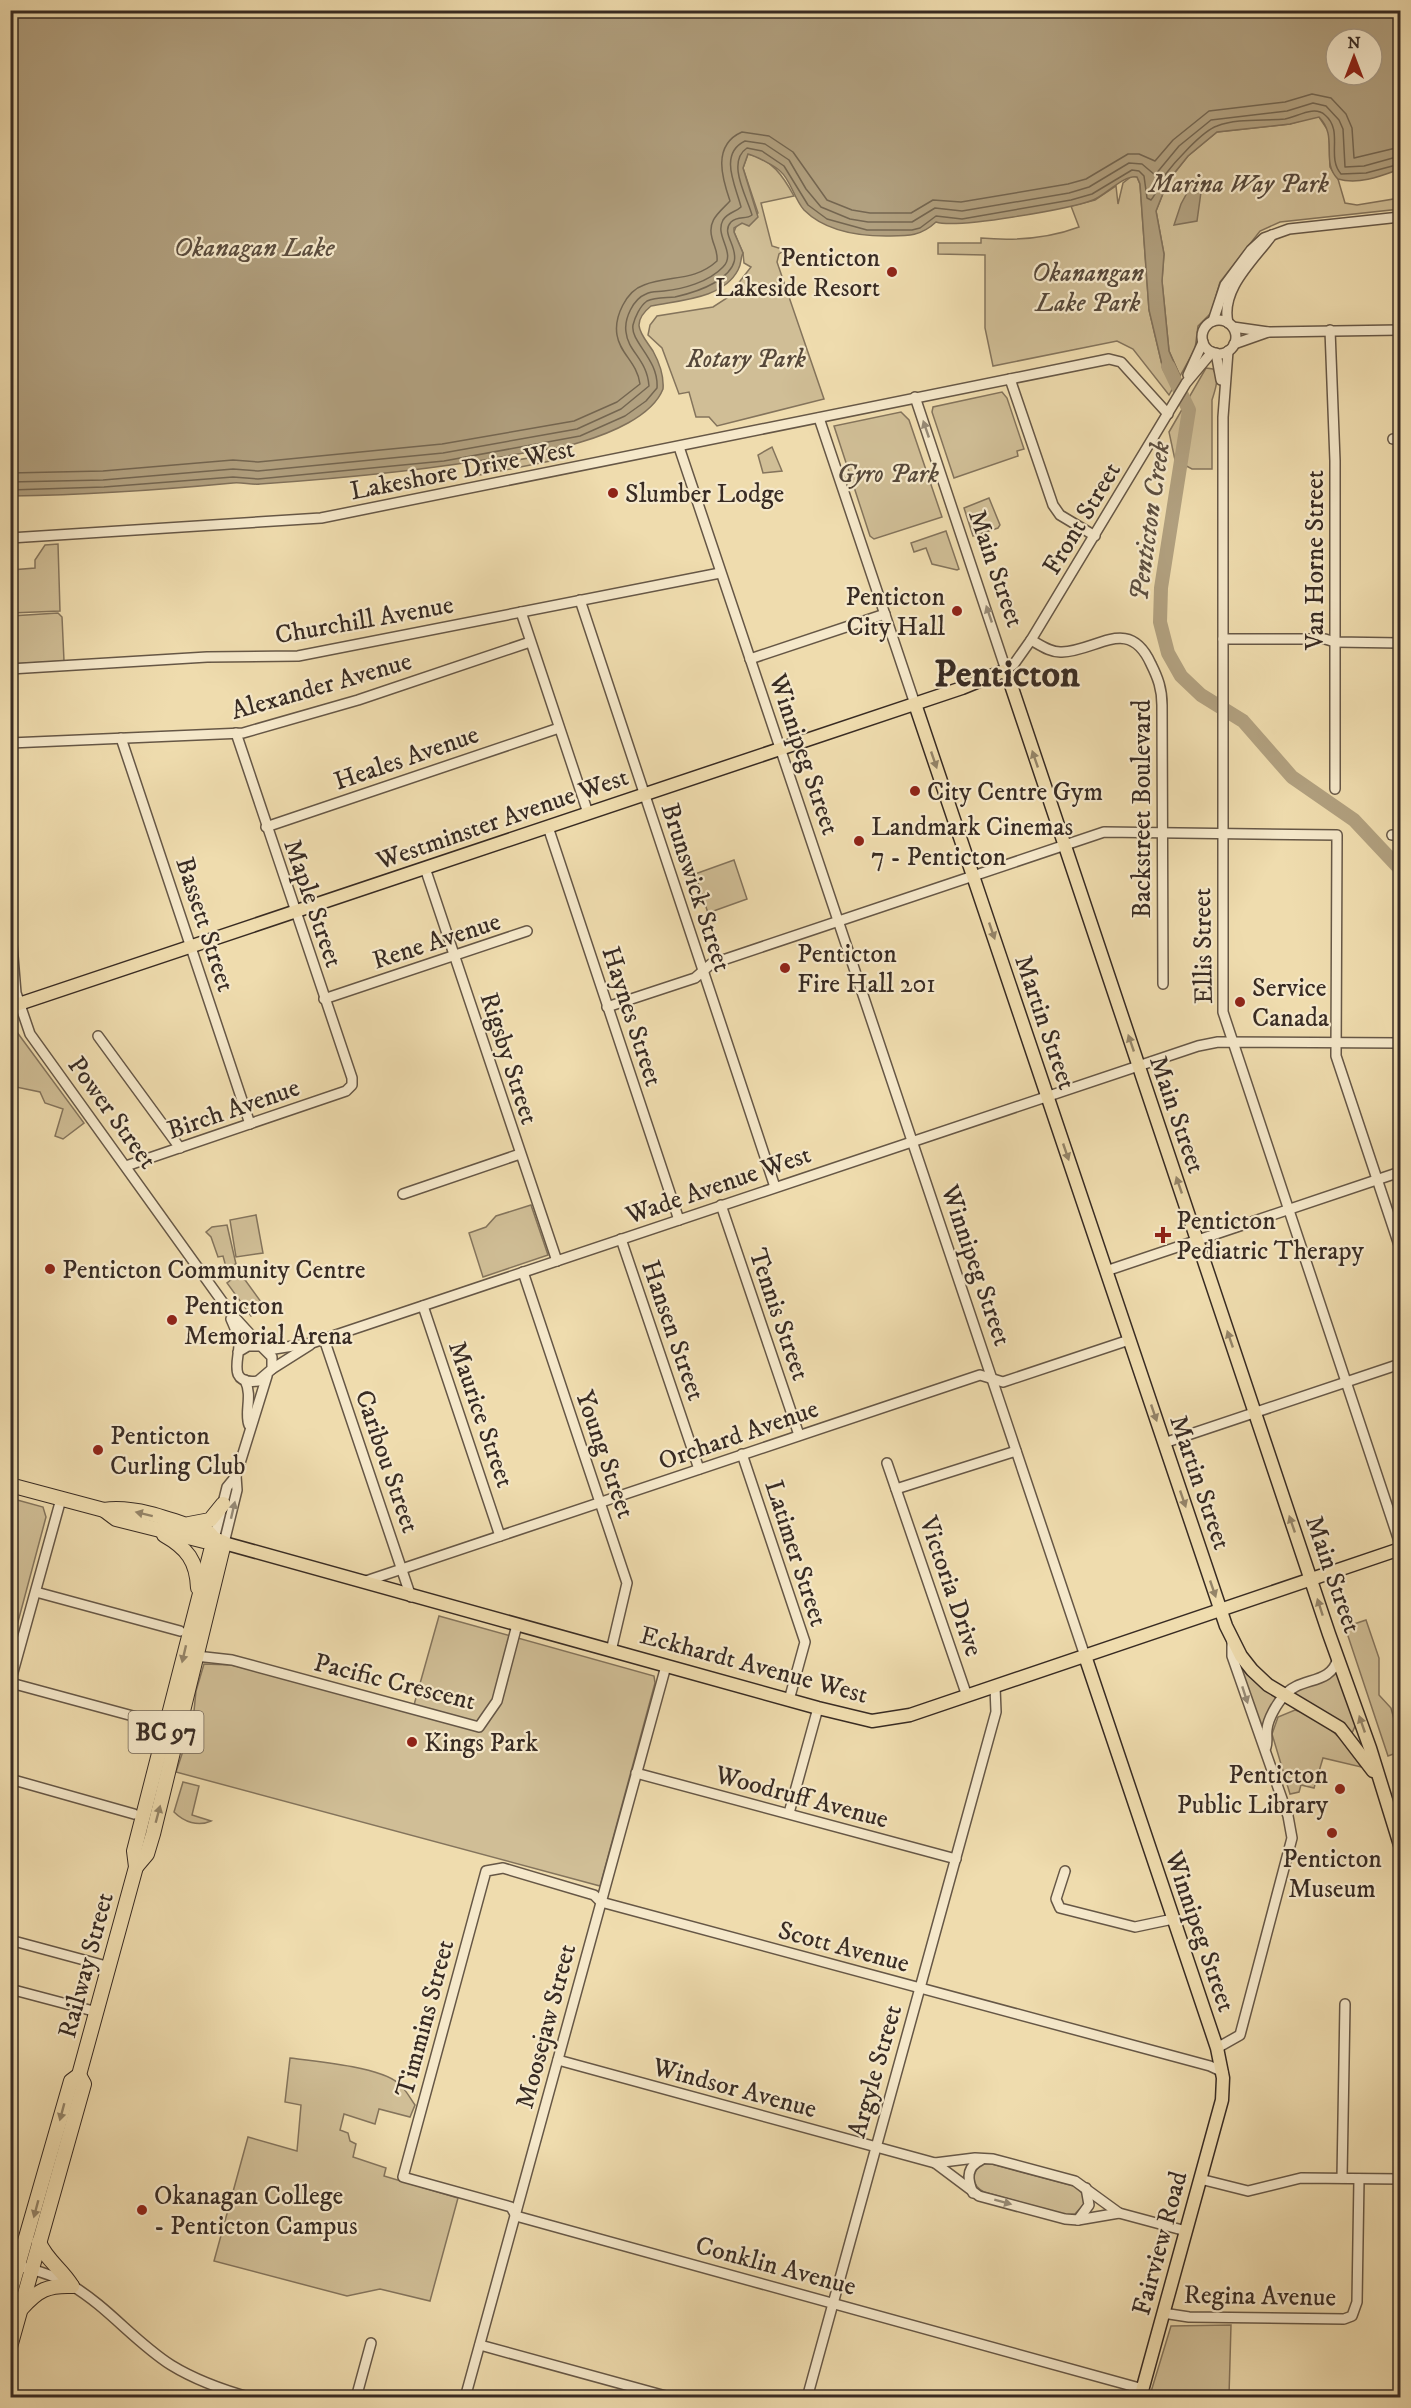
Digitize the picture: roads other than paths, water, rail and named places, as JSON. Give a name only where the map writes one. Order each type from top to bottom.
[{"type":"highway","name":"Eckhardt Avenue West","points":[[10,1485],[104,1510],[116,1519],[204,1541],[219,1541]]},
{"type":"highway","points":[[184,1525],[210,1520],[223,1504]]},
{"type":"highway","name":"Eckhardt Avenue West","points":[[104,1510],[119,1508],[184,1525],[209,1533],[219,1541]]},
{"type":"highway","points":[[149,1527],[187,1551],[196,1570],[198,1597]]},
{"type":"highway","name":"Railway Street","points":[[20,2266],[39,2242],[84,2084],[80,2075],[136,1867],[134,1851],[198,1597],[219,1541]]},
{"type":"highway","name":"Railway Street","points":[[136,1867],[147,1854],[195,1656],[219,1541]]},
{"type":"highway","name":"Railway Street","points":[[20,2266],[71,2081],[80,2075]]},
{"type":"highway","points":[[39,2242],[43,2253],[60,2269],[72,2286]]},
{"type":"highway","name":"BC 97","points":[[10,2294],[20,2266]]},
{"type":"highway","name":"BC 97","points":[[10,2347],[20,2309],[20,2266]]},
{"type":"highway","points":[[20,2309],[41,2289],[56,2285],[72,2286]]},
{"type":"main road","name":"Westminster Avenue West","points":[[15,1006],[915,704],[998,675],[1006,670]]},
{"type":"main road","name":"Main Street","points":[[1006,670],[1311,1579],[1339,1656],[1379,1780],[1398,1829],[1401,1845]]},
{"type":"main road","name":"Martin Street","points":[[915,704],[1220,1610],[1232,1639],[1252,1670],[1284,1695],[1329,1720],[1347,1734],[1379,1780]]},
{"type":"main road","name":"Eckhardt Avenue West","points":[[219,1541],[360,1583],[818,1708],[860,1719],[887,1720],[995,1687],[1401,1549]]},
{"type":"main road","name":"Winnipeg Street","points":[[1085,1656],[1218,2052],[1223,2072],[1222,2100]]},
{"type":"main road","name":"Fairview Road","points":[[1142,2393],[1222,2100]]},
{"type":"street","points":[[1268,332],[1214,353],[1203,342],[1203,331],[1213,321],[1228,280],[1257,243],[1274,233],[1289,229],[1401,217]]},
{"type":"street","points":[[1231,348],[1236,335],[1230,325],[1226,309],[1230,291],[1274,233]]},
{"type":"street","points":[[1213,321],[1268,332],[1401,330]]},
{"type":"street","name":"Van Horne Street","points":[[1330,330],[1335,461],[1335,789]]},
{"type":"street","name":"Front Street","points":[[1006,670],[1024,651],[1095,536],[1176,401],[1203,342]]},
{"type":"street","name":"Ellis Street","points":[[1231,348],[1224,390],[1222,1002],[1232,1042],[1401,1544]]},
{"type":"street","name":"Front Street","points":[[1186,383],[1214,353]]},
{"type":"street","name":"Ellis Street","points":[[1214,353],[1224,390]]},
{"type":"street","name":"Lakeshore Drive West","points":[[10,538],[321,518],[679,447],[915,397],[1116,360],[1167,414]]},
{"type":"street","points":[[1010,379],[1053,505],[1060,514],[1095,536]]},
{"type":"street","name":"Main Street","points":[[915,397],[1006,670]]},
{"type":"street","name":"Martin Street","points":[[819,418],[915,704]]},
{"type":"street","name":"Winnipeg Street","points":[[679,447],[1085,1656]]},
{"type":"street","name":"Churchill Avenue","points":[[10,669],[207,657],[298,656],[720,573]]},
{"type":"street","name":"Brunswick Street","points":[[580,600],[775,1187]]},
{"type":"street","points":[[521,612],[588,813]]},
{"type":"street","points":[[750,659],[885,614]]},
{"type":"street","name":"Backstreet Boulevard","points":[[1031,640],[1059,652],[1115,638],[1131,641],[1143,648],[1162,692],[1163,984]]},
{"type":"street","points":[[1223,639],[1401,642]]},
{"type":"street","name":"Alexander Avenue","points":[[10,743],[236,733],[358,700],[530,642]]},
{"type":"street","points":[[1000,647],[1011,655],[1024,651]]},
{"type":"street","name":"Heales Avenue","points":[[266,826],[559,728]]},
{"type":"street","name":"Maple Street","points":[[236,733],[351,1078],[351,1085]]},
{"type":"street","name":"Bassett Street","points":[[121,738],[250,1124]]},
{"type":"street","name":"Haynes Street","points":[[548,826],[679,1220]]},
{"type":"street","points":[[607,1007],[695,978],[711,964],[1111,831],[1162,834],[1337,835],[1336,1056],[1401,1248]]},
{"type":"street","name":"Rigsby Street","points":[[425,868],[557,1261]]},
{"type":"street","name":"Power Street","points":[[10,920],[15,1006],[30,1034],[229,1311],[264,1348]]},
{"type":"street","name":"Rene Avenue","points":[[324,999],[527,932]]},
{"type":"street","points":[[98,1036],[180,1148]]},
{"type":"street","name":"Wade Avenue West","points":[[264,1348],[312,1343],[1198,1046],[1232,1042],[1401,1042]]},
{"type":"street","name":"Birch Avenue","points":[[126,1166],[346,1091],[351,1085]]},
{"type":"street","points":[[403,1194],[520,1154]]},
{"type":"street","points":[[1106,1271],[1401,1172]]},
{"type":"street","name":"Tennis Street","points":[[721,1205],[799,1436]]},
{"type":"street","name":"Hansen Street","points":[[621,1239],[699,1469]]},
{"type":"street","name":"Young Street","points":[[523,1272],[627,1583],[611,1651]]},
{"type":"street","name":"Maurice Street","points":[[423,1306],[500,1536]]},
{"type":"street","name":"Power Street","points":[[229,1311],[239,1340],[238,1352]]},
{"type":"street","name":"Caribou Street","points":[[324,1339],[411,1596]]},
{"type":"street","name":"Orchard Avenue","points":[[360,1583],[980,1375],[1002,1382],[1129,1340]]},
{"type":"street","name":"Wade Avenue West","points":[[269,1372],[312,1343]]},
{"type":"street","points":[[219,1541],[237,1490],[236,1476],[249,1425],[247,1420],[250,1395],[245,1380],[236,1369],[238,1352],[248,1346],[264,1348],[272,1357],[254,1421],[249,1425]]},
{"type":"street","points":[[1164,1443],[1401,1364]]},
{"type":"street","points":[[245,1380],[258,1381],[269,1372]]},
{"type":"street","name":"Victoria Drive","points":[[896,1489],[1016,1451]]},
{"type":"street","name":"Latimer Street","points":[[742,1454],[805,1642],[789,1700]]},
{"type":"street","name":"Victoria Drive","points":[[888,1463],[967,1696]]},
{"type":"street","points":[[219,1541],[227,1487],[236,1476]]},
{"type":"street","points":[[61,1498],[10,1683],[155,1722]]},
{"type":"street","points":[[36,1592],[180,1632]]},
{"type":"street","name":"Pacific Crescent","points":[[195,1656],[232,1660],[479,1727],[497,1701],[517,1625]]},
{"type":"street","name":"Martin Street","points":[[1232,1639],[1232,1656],[1262,1744],[1266,1748]]},
{"type":"street","points":[[1218,2052],[1239,2035],[1292,1838],[1288,1816],[1266,1748],[1268,1723],[1284,1695],[1294,1687],[1331,1672],[1339,1656]]},
{"type":"street","name":"Moosejaw Street","points":[[465,2397],[666,1666]]},
{"type":"street","name":"Argyle Street","points":[[807,2397],[996,1712],[995,1687]]},
{"type":"street","points":[[789,1814],[818,1708]]},
{"type":"street","name":"Woodruff Avenue","points":[[636,1773],[956,1859]]},
{"type":"street","points":[[10,1779],[134,1814]]},
{"type":"street","name":"Scott Avenue","points":[[486,1871],[503,1868],[594,1895],[601,1902],[1194,2062],[1223,2072]]},
{"type":"street","name":"Timmins Street","points":[[403,2176],[486,1871]]},
{"type":"street","points":[[1065,1871],[1056,1899],[1060,1908],[1135,1927],[1173,1919]]},
{"type":"street","points":[[10,1940],[110,1967]]},
{"type":"street","points":[[10,1989],[97,2012]]},
{"type":"street","points":[[1342,2178],[1345,2004]]},
{"type":"street","name":"Scott Avenue","points":[[1194,2062],[1218,2052]]},
{"type":"street","name":"Windsor Avenue","points":[[558,2060],[935,2163],[986,2157],[1075,2181],[1119,2213],[1186,2231]]},
{"type":"street","points":[[974,2193],[968,2182],[969,2172],[973,2164],[986,2157]]},
{"type":"street","name":"Windsor Avenue","points":[[935,2163],[974,2193],[1065,2219],[1078,2220],[1119,2213]]},
{"type":"street","name":"Conklin Avenue","points":[[403,2176],[511,2207],[516,2216],[832,2302],[1142,2393]]},
{"type":"street","points":[[1200,2179],[1256,2191],[1301,2178],[1401,2179]]},
{"type":"street","name":"Regina Avenue","points":[[1163,2313],[1189,2317],[1344,2319],[1355,2313],[1359,2179]]},
{"type":"street","points":[[1078,2220],[1089,2205],[1086,2187]]},
{"type":"street","points":[[20,2266],[72,2286],[174,2367],[202,2382],[252,2397]]},
{"type":"street","points":[[356,2397],[371,2343]]},
{"type":"street","points":[[480,2345],[673,2397]]},
{"type":"water","name":"Okanagan Lake","points":[[10,11],[1400,11],[1400,169],[1362,180],[1338,179],[1330,165],[1328,133],[1319,117],[1290,124],[1217,132],[1188,156],[1168,181],[1156,211],[1164,254],[1162,281],[1169,351],[1180,376],[1173,388],[1163,369],[1149,310],[1140,184],[1137,177],[1126,179],[1093,200],[1080,204],[1013,217],[966,223],[936,222],[924,231],[913,235],[875,236],[842,231],[812,217],[801,206],[787,179],[780,171],[748,154],[743,168],[758,217],[749,226],[742,223],[734,228],[743,253],[739,268],[731,280],[711,293],[651,306],[644,312],[640,318],[640,329],[657,360],[662,375],[663,389],[649,408],[628,423],[592,439],[558,448],[454,465],[325,479],[67,495],[11,496]]},
{"type":"water","points":[[1194,180],[1200,181],[1198,192],[1201,192],[1197,221],[1174,225],[1181,204]]},
{"type":"waterway","name":"Penticton Creek","points":[[1168,366],[1189,410],[1161,588],[1160,622],[1168,653],[1181,676],[1201,695],[1243,721],[1292,777],[1354,820],[1400,869]]},
{"type":"place","name":"Penticton Lakeside Resort","points":[[892,272]]},
{"type":"place","name":"Slumber Lodge","points":[[613,493]]},
{"type":"place","name":"Penticton City Hall","points":[[957,611]]},
{"type":"place","name":"City Centre Gym","points":[[915,791]]},
{"type":"place","name":"Landmark Cinemas 7 - Penticton","points":[[859,841]]},
{"type":"place","name":"Penticton Fire Hall 201","points":[[785,968]]},
{"type":"place","name":"Service Canada","points":[[1240,1002]]},
{"type":"place","name":"Penticton Pediatric Therapy","points":[[1163,1235]]},
{"type":"place","name":"Penticton Community Centre","points":[[50,1269]]},
{"type":"place","name":"Penticton Memorial Arena","points":[[172,1320]]},
{"type":"place","name":"Penticton Curling Club","points":[[98,1450]]},
{"type":"place","name":"Kings Park","points":[[412,1742]]},
{"type":"place","name":"Penticton Public Library","points":[[1340,1789]]},
{"type":"place","name":"Penticton Museum","points":[[1332,1833]]},
{"type":"place","name":"Okanagan College - Penticton Campus","points":[[142,2210]]},
{"type":"district","name":"Penticton","points":[[1007,673]]},
{"type":"park label","name":"Marina Way Park","points":[[1239,183]]},
{"type":"park label","name":"Okanangan Lake Park","points":[[1088,287]]},
{"type":"park label","name":"Rotary Park","points":[[746,358]]},
{"type":"park label","name":"Gyro Park","points":[[888,473]]}]
